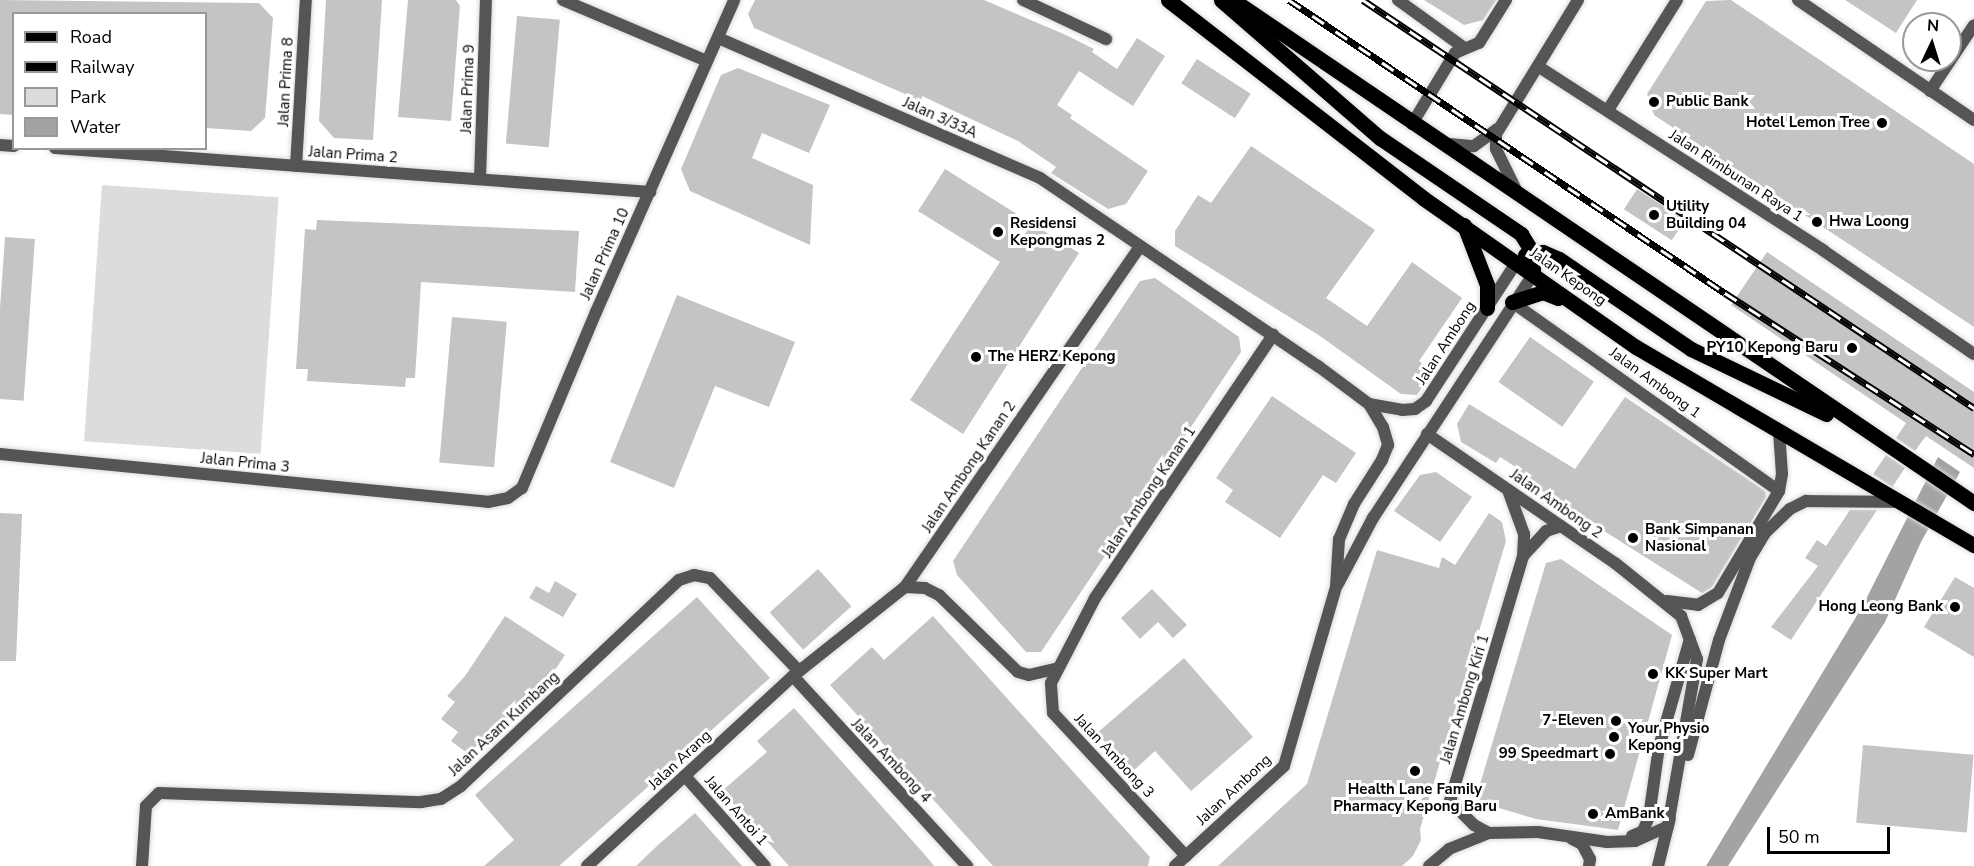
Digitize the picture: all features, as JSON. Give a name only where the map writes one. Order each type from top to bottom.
[{"type":"main road","name":"Jalan Kepong","points":[[1168,0],[1464,225],[1635,347],[1907,503],[1974,545]]},
{"type":"main road","points":[[1221,0],[1341,107],[1521,234],[1533,253],[1533,274]]},
{"type":"main road","points":[[1233,0],[1520,198],[1969,499]]},
{"type":"main road","points":[[1464,225],[1487,285],[1487,308]]},
{"type":"main road","points":[[1516,263],[1533,253],[1543,252],[1559,259],[1691,349],[1884,443]]},
{"type":"main road","points":[[1512,302],[1543,292],[1578,305]]},
{"type":"street","name":"Jalan Prima 8","points":[[296,166],[306,0]]},
{"type":"street","name":"Jalan Prima 9","points":[[480,179],[486,0]]},
{"type":"street","points":[[564,0],[706,61]]},
{"type":"street","name":"Jalan Prima 10","points":[[488,502],[508,498],[522,488],[734,0]]},
{"type":"street","points":[[1023,0],[1106,39]]},
{"type":"street","points":[[1398,0],[1464,47]]},
{"type":"street","points":[[1412,124],[1455,53],[1464,47],[1479,43],[1506,0]]},
{"type":"street","points":[[1520,198],[1496,149],[1496,134],[1578,0]]},
{"type":"street","points":[[1608,110],[1677,0]]},
{"type":"street","points":[[1798,0],[1974,120]]},
{"type":"street","points":[[1930,91],[1974,25]]},
{"type":"street","name":"Jalan 3/33A","points":[[718,38],[1040,178],[1140,246]]},
{"type":"street","name":"Jalan Rimbunan Raya 1","points":[[1539,67],[1608,110],[1974,354]]},
{"type":"street","points":[[1434,139],[1462,147],[1474,146],[1490,138],[1505,119]]},
{"type":"street","name":"Jalan Prima 2","points":[[82,150],[650,192]]},
{"type":"street","points":[[1140,246],[1273,335],[1369,404]]},
{"type":"street","name":"Jalan Ambong Kanan 2","points":[[796,674],[905,587],[1140,246]]},
{"type":"street","name":"Jalan Ambong","points":[[1369,404],[1402,410],[1414,409],[1426,401],[1516,263]]},
{"type":"street","name":"Jalan Ambong","points":[[1175,866],[1284,766],[1336,587],[1373,518],[1512,302],[1533,274]]},
{"type":"street","name":"Jalan Ambong 1","points":[[1512,302],[1779,492]]},
{"type":"street","name":"Jalan Ambong Kanan 1","points":[[1055,669],[1095,598],[1273,335]]},
{"type":"street","name":"Jalan Ambong","points":[[1336,587],[1339,539],[1388,445],[1369,404]]},
{"type":"street","points":[[1667,601],[1698,605],[1718,593],[1779,492],[1782,474],[1779,431]]},
{"type":"street","name":"Jalan Ambong 2","points":[[1427,434],[1667,601]]},
{"type":"street","name":"Jalan Prima 3","points":[[0,454],[488,502]]},
{"type":"street","name":"Jalan Ambong Kiri 1","points":[[1489,833],[1474,825],[1450,801],[1523,556],[1519,513],[1507,489]]},
{"type":"street","points":[[1658,866],[1719,640],[1750,558],[1765,533],[1790,509],[1806,501],[1907,503]]},
{"type":"street","name":"Jalan Ambong Kiri 1","points":[[1523,556],[1546,531],[1561,526]]},
{"type":"street","name":"Jalan Asam Kumbang","points":[[142,866],[146,806],[159,793],[420,802],[441,799],[461,786],[679,580],[694,575],[710,578],[796,674]]},
{"type":"street","points":[[905,587],[925,588],[939,595],[1018,672],[1029,675],[1055,669]]},
{"type":"street","points":[[1667,601],[1681,616],[1697,659],[1668,826]]},
{"type":"street","points":[[1607,842],[1643,831],[1649,817],[1659,747],[1690,638]]},
{"type":"street","name":"Jalan Ambong 3","points":[[1055,669],[1050,698],[1053,713],[1186,856]]},
{"type":"street","name":"Jalan Arang","points":[[587,866],[796,674]]},
{"type":"street","name":"Jalan Ambong 4","points":[[796,674],[967,866]]},
{"type":"street","name":"Jalan Antoi 1","points":[[685,776],[765,866]]},
{"type":"street","points":[[1429,866],[1449,849],[1489,833],[1566,836],[1607,842],[1635,841],[1668,826]]},
{"type":"street","points":[[1566,836],[1581,844],[1590,859],[1588,866]]},
{"type":"green space","points":[[102,185],[279,197],[261,454],[84,441]]},
{"type":"water","points":[[1938,457],[1960,472],[1921,542],[1885,622],[1728,866],[1706,866],[1862,607]]},
{"type":"building","points":[[0,0],[259,3],[273,18],[265,118],[251,131],[207,128],[207,12],[12,12],[12,115],[0,114]]},
{"type":"building","points":[[326,0],[382,0],[373,140],[334,138],[319,121]]},
{"type":"building","points":[[408,0],[456,0],[460,6],[451,121],[398,117]]},
{"type":"building","points":[[755,0],[984,0],[1094,49],[1092,52],[1117,69],[1137,38],[1165,56],[1133,106],[1079,71],[1057,105],[1072,115],[1070,118],[1148,171],[1126,204],[1108,209],[1051,173],[1056,167],[1018,141],[922,96],[921,101],[754,28],[748,14]]},
{"type":"building","points":[[1424,0],[1496,0],[1483,20],[1464,25]]},
{"type":"building","points":[[1731,0],[1974,164],[1974,327],[1654,115],[1647,94],[1706,1]]},
{"type":"building","points":[[1845,0],[1917,0],[1909,12],[1902,12],[1902,24],[1896,33]]},
{"type":"building","points":[[517,16],[560,20],[549,147],[506,144]]},
{"type":"building","points":[[1197,59],[1251,94],[1235,118],[1181,83]]},
{"type":"building","points":[[738,68],[830,105],[809,153],[762,133],[752,158],[813,185],[810,245],[690,191],[681,169],[721,75]]},
{"type":"building","points":[[1251,146],[1375,230],[1326,298],[1367,326],[1412,262],[1462,298],[1419,361],[1433,370],[1417,395],[1401,394],[1320,336],[1175,246],[1175,231],[1198,195],[1211,203]]},
{"type":"building","points":[[945,169],[1079,253],[963,434],[910,400],[1000,262],[918,211]]},
{"type":"building","name":"Utility Building 04","points":[[1637,189],[1685,220],[1672,240],[1624,209]]},
{"type":"building","points":[[317,220],[579,231],[575,292],[421,282],[415,378],[406,378],[405,387],[307,381],[308,369],[296,369],[305,229],[316,230]]},
{"type":"building","points":[[5,237],[35,239],[24,401],[0,399],[0,309]]},
{"type":"building","name":"PY10 Kepong Baru","points":[[1767,252],[1974,392],[1974,468],[1926,436],[1915,451],[1896,438],[1906,423],[1731,305]]},
{"type":"building","points":[[1155,278],[1239,337],[1241,352],[1041,652],[1026,652],[957,575],[953,561],[1140,281]]},
{"type":"building","points":[[677,295],[795,342],[769,407],[715,386],[674,488],[610,462]]},
{"type":"building","points":[[452,317],[507,322],[494,467],[439,462]]},
{"type":"building","points":[[1530,337],[1594,382],[1562,427],[1498,382]]},
{"type":"building","points":[[1272,396],[1356,453],[1336,483],[1323,475],[1280,538],[1225,502],[1233,490],[1216,478]]},
{"type":"building","points":[[1625,397],[1765,491],[1766,497],[1712,587],[1702,593],[1514,474],[1517,468],[1500,457],[1496,463],[1461,442],[1457,424],[1469,404],[1575,469]]},
{"type":"building","points":[[1886,455],[1905,468],[1892,487],[1873,474]]},
{"type":"building","points":[[1436,472],[1472,497],[1440,542],[1394,511],[1420,475]]},
{"type":"building","points":[[1850,510],[1877,510],[1791,640],[1771,627],[1818,566],[1805,558],[1817,540],[1826,546]]},
{"type":"building","points":[[0,513],[22,514],[16,661],[0,661]]},
{"type":"building","points":[[1489,513],[1502,522],[1506,541],[1420,829],[1421,840],[1413,856],[1402,866],[1218,866],[1307,784],[1377,550],[1439,568],[1442,557],[1455,565]]},
{"type":"building","points":[[1561,559],[1672,635],[1618,830],[1536,819],[1475,801],[1546,563]]},
{"type":"building","points":[[818,569],[851,606],[803,650],[770,612]]},
{"type":"building","name":"Hong Leong Bank","points":[[1955,577],[1974,588],[1974,657],[1924,627]]},
{"type":"building","points":[[555,581],[577,594],[563,617],[529,598],[536,586],[549,593]]},
{"type":"building","points":[[1152,589],[1187,625],[1173,638],[1158,622],[1140,639],[1121,618]]},
{"type":"building","points":[[697,597],[770,678],[559,866],[484,866],[514,840],[475,795]]},
{"type":"building","points":[[505,616],[565,655],[532,704],[525,699],[515,708],[475,759],[451,741],[458,732],[441,719],[455,702],[447,696],[465,676]]},
{"type":"building","points":[[933,616],[1150,857],[1148,866],[993,866],[830,685],[872,647],[884,660]]},
{"type":"building","points":[[1184,658],[1253,737],[1191,791],[1155,751],[1132,772],[1097,733]]},
{"type":"building","points":[[794,708],[934,866],[789,866],[722,791],[767,752],[757,741]]},
{"type":"building","points":[[1863,745],[1974,755],[1967,832],[1856,823]]},
{"type":"building","points":[[695,813],[742,866],[636,866],[658,845]]},
{"type":"railway","points":[[1289,0],[1725,293],[1974,454]]},
{"type":"railway","points":[[1363,0],[1974,408]]},
{"type":"place","name":"Public Bank","points":[[1654,102]]},
{"type":"place","name":"Hotel Lemon Tree","points":[[1882,123]]},
{"type":"place","name":"Utility Building 04","points":[[1654,215]]},
{"type":"place","name":"Hwa Loong","points":[[1817,222]]},
{"type":"place","name":"Residensi Kepongmas 2","points":[[998,232]]},
{"type":"place","name":"PY10 Kepong Baru","points":[[1852,348]]},
{"type":"place","name":"The HERZ Kepong","points":[[976,357]]},
{"type":"place","name":"Bank Simpanan Nasional","points":[[1633,538]]},
{"type":"place","name":"Hong Leong Bank","points":[[1955,607]]},
{"type":"place","name":"KK Super Mart","points":[[1653,674]]},
{"type":"place","name":"7-Eleven","points":[[1616,721]]},
{"type":"place","name":"Your Physio Kepong","points":[[1614,737]]},
{"type":"place","name":"99 Speedmart","points":[[1610,754]]},
{"type":"place","name":"Health Lane Family Pharmacy Kepong Baru","points":[[1415,771]]},
{"type":"place","name":"AmBank","points":[[1593,814]]}]
